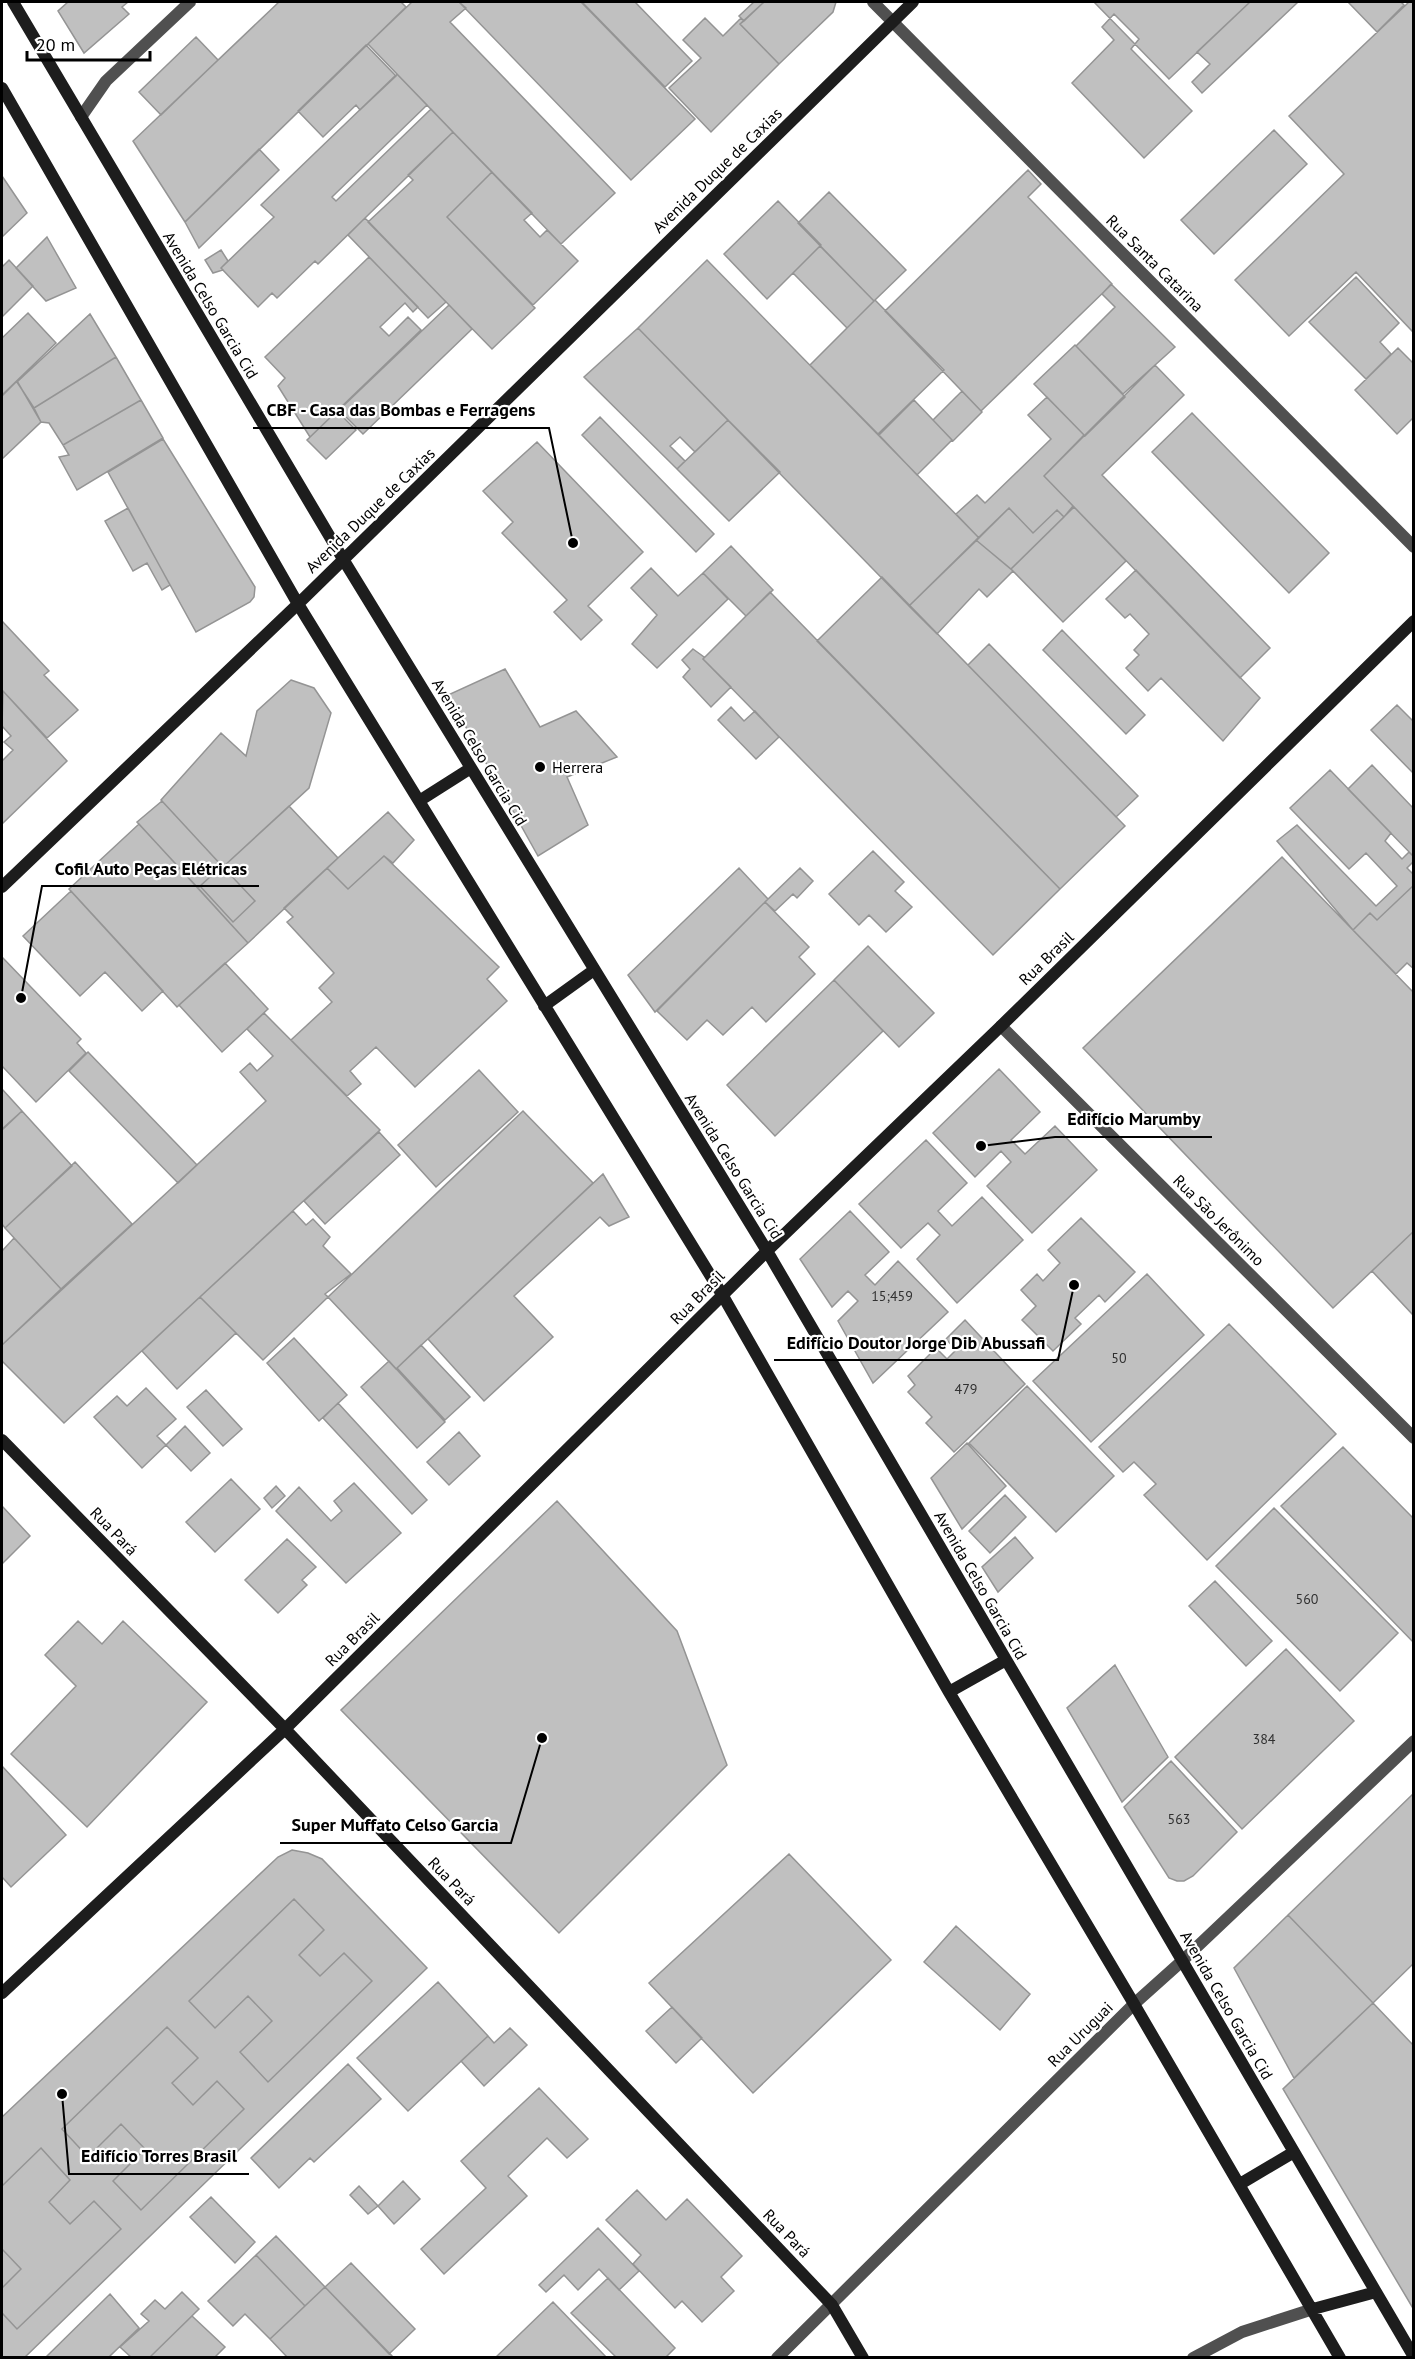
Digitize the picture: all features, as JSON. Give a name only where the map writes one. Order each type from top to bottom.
[{"type":"main road","name":"Avenida Celso Garcia Cid","points":[[13,2],[343,559],[767,1251],[1413,2357]]},
{"type":"main road","name":"Avenida Duque de Caxias","points":[[2,887],[298,604],[913,2]]},
{"type":"main road","points":[[2,88],[298,604],[723,1296],[949,1692],[1240,2184],[1340,2358]]},
{"type":"main road","name":"Rua Brasil","points":[[2,1993],[285,1729],[767,1251],[1001,1026],[1413,621]]},
{"type":"main road","points":[[419,801],[471,768]]},
{"type":"main road","points":[[544,1006],[594,970]]},
{"type":"main road","name":"Rua Pará","points":[[2,1440],[285,1729],[832,2305],[863,2358]]},
{"type":"main road","points":[[949,1692],[1006,1660]]},
{"type":"main road","points":[[1240,2184],[1294,2152]]},
{"type":"main road","points":[[1313,2309],[1376,2292]]},
{"type":"street","points":[[81,117],[106,81],[190,2]]},
{"type":"street","name":"Rua Santa Catarina","points":[[873,2],[1413,547]]},
{"type":"street","name":"Rua São Jerônimo","points":[[1001,1026],[1413,1438]]},
{"type":"street","name":"Rua Uruguai","points":[[777,2358],[1134,2004],[1413,1741]]},
{"type":"street","points":[[1193,2358],[1242,2332],[1313,2309]]},
{"type":"building","points":[[68,2],[128,2],[122,7],[129,14],[84,53],[58,11]]},
{"type":"building","points":[[279,2],[401,2],[406,7],[185,222],[133,141]]},
{"type":"building","points":[[412,2],[459,2],[466,8],[450,22],[615,193],[561,244],[368,44]]},
{"type":"building","points":[[459,2],[581,2],[695,119],[631,180]]},
{"type":"building","points":[[582,2],[635,2],[692,61],[665,87]]},
{"type":"building","points":[[754,2],[764,2],[744,21],[739,16]]},
{"type":"building","points":[[764,2],[836,2],[833,12],[779,64],[740,24]]},
{"type":"building","points":[[1094,2],[1250,2],[1169,79]]},
{"type":"building","points":[[1250,2],[1298,2],[1202,93],[1192,82],[1210,64],[1197,52]]},
{"type":"building","points":[[1348,2],[1401,2],[1404,5],[1377,32]]},
{"type":"building","points":[[1409,2],[1414,2],[1414,333],[1356,272],[1289,336],[1235,280],[1344,174],[1289,116]]},
{"type":"building","points":[[1114,14],[1139,39],[1131,49],[1192,111],[1144,158],[1072,83],[1114,40],[1102,27]]},
{"type":"building","points":[[705,18],[723,36],[741,18],[744,21],[740,24],[779,64],[711,132],[669,88],[701,58],[683,40]]},
{"type":"building","points":[[196,37],[218,60],[161,115],[139,92]]},
{"type":"building","points":[[366,45],[396,76],[360,110],[356,105],[323,137],[298,111]]},
{"type":"building","points":[[397,74],[427,105],[332,197],[336,201],[431,109],[453,132],[318,264],[315,261],[277,298],[272,293],[258,307],[221,268],[274,217],[261,205]]},
{"type":"building","points":[[1274,130],[1307,164],[1214,254],[1181,220]]},
{"type":"building","points":[[453,132],[492,172],[447,217],[535,308],[492,349],[368,222],[413,180],[408,175]]},
{"type":"building","points":[[259,149],[279,170],[199,248],[185,222]]},
{"type":"building","points":[[1028,170],[1041,184],[1028,197],[1112,284],[981,411],[885,311]]},
{"type":"building","points":[[492,172],[532,213],[524,220],[540,237],[547,230],[578,261],[533,305],[447,217]]},
{"type":"building","points":[[2,176],[27,213],[2,237]]},
{"type":"building","points":[[829,192],[906,270],[874,301],[798,223]]},
{"type":"building","points":[[778,201],[821,245],[767,299],[724,254]]},
{"type":"building","points":[[365,218],[446,302],[428,318],[348,235]]},
{"type":"building","points":[[47,237],[76,288],[46,301],[16,268]]},
{"type":"building","points":[[820,246],[874,301],[847,328],[793,273]]},
{"type":"building","points":[[221,250],[228,261],[221,268],[223,270],[213,273],[205,260]]},
{"type":"building","points":[[369,257],[418,307],[413,312],[405,303],[380,327],[389,336],[408,317],[421,330],[310,437],[278,386],[285,378],[265,357]]},
{"type":"building","points":[[9,260],[33,286],[2,317],[2,267]]},
{"type":"building","points":[[707,260],[979,538],[909,606],[638,328]]},
{"type":"building","points":[[1356,277],[1399,323],[1380,342],[1391,354],[1366,379],[1309,322]]},
{"type":"building","points":[[1111,284],[1175,347],[1123,394],[1076,346],[1115,307],[1102,294]]},
{"type":"building","points":[[875,300],[944,370],[878,434],[810,365]]},
{"type":"building","points":[[449,305],[472,329],[363,434],[339,410]]},
{"type":"building","points":[[28,313],[56,343],[2,395],[2,338]]},
{"type":"building","points":[[90,314],[116,357],[34,408],[17,382]]},
{"type":"building","points":[[638,328],[728,420],[695,452],[680,437],[670,446],[685,461],[677,469],[584,377]]},
{"type":"building","points":[[1075,345],[1125,397],[1085,436],[1034,384]]},
{"type":"building","points":[[1398,348],[1414,364],[1414,417],[1397,434],[1355,390]]},
{"type":"building","points":[[116,357],[141,400],[63,445],[49,423],[41,422],[34,408]]},
{"type":"building","points":[[1155,365],[1184,395],[1102,475],[1270,648],[1240,678],[1044,476]]},
{"type":"building","points":[[17,381],[41,422],[2,459],[2,396]]},
{"type":"building","points":[[962,391],[982,412],[953,441],[933,420]]},
{"type":"building","points":[[1047,397],[1084,435],[1044,476],[1073,506],[1064,517],[1057,510],[1033,533],[1009,508],[979,538],[956,514],[977,495],[985,503],[1051,439],[1028,415]]},
{"type":"building","points":[[141,400],[163,438],[77,490],[59,457],[69,455],[63,445]]},
{"type":"building","points":[[914,400],[952,440],[917,475],[879,435]]},
{"type":"building","points":[[337,411],[356,430],[326,459],[307,440]]},
{"type":"building","points":[[1192,413],[1329,553],[1289,593],[1152,452]]},
{"type":"building","points":[[600,417],[714,534],[696,552],[582,435]]},
{"type":"building","points":[[728,420],[780,472],[729,521],[677,469]]},
{"type":"building","points":[[163,439],[255,587],[254,597],[250,602],[196,632],[108,472]]},
{"type":"building","points":[[537,442],[643,552],[588,606],[602,620],[581,640],[554,612],[567,600],[502,533],[513,522],[483,491]]},
{"type":"building","points":[[1074,507],[1126,561],[1063,622],[1011,569]]},
{"type":"building","points":[[128,508],[170,585],[162,590],[147,563],[133,571],[105,521]]},
{"type":"building","points":[[1009,508],[1033,533],[1057,510],[1064,517],[1011,569],[976,540]]},
{"type":"building","points":[[976,540],[1013,571],[987,597],[979,589],[937,634],[909,606]]},
{"type":"building","points":[[731,546],[773,590],[746,616],[703,573]]},
{"type":"building","points":[[651,568],[678,596],[703,573],[728,599],[657,668],[632,644],[657,615],[631,588]]},
{"type":"building","points":[[1136,570],[1260,698],[1223,741],[1161,678],[1148,691],[1126,668],[1139,655],[1134,650],[1149,634],[1130,614],[1125,618],[1106,599]]},
{"type":"building","points":[[882,577],[1125,826],[1060,889],[817,641]]},
{"type":"building","points":[[770,592],[1060,889],[993,955],[703,659]]},
{"type":"building","points":[[2,621],[49,671],[44,675],[78,710],[47,738],[2,690]]},
{"type":"building","points":[[1062,630],[1145,715],[1126,734],[1043,650]]},
{"type":"building","points":[[989,644],[1138,796],[1116,817],[968,665]]},
{"type":"building","points":[[693,649],[704,657],[703,659],[731,687],[711,707],[683,677],[690,669],[682,660]]},
{"type":"building","name":"Herrera","points":[[505,669],[540,727],[576,711],[617,757],[567,777],[588,825],[538,856],[448,695]]},
{"type":"building","points":[[291,680],[314,688],[331,713],[309,788],[223,867],[161,800],[221,733],[246,756],[257,711]]},
{"type":"building","points":[[3,691],[67,761],[2,824],[2,761],[13,750],[4,742],[11,736],[2,726]]},
{"type":"building","points":[[1397,705],[1414,722],[1414,774],[1371,730]]},
{"type":"building","points":[[731,707],[744,721],[755,711],[779,737],[756,759],[718,720]]},
{"type":"building","points":[[1372,765],[1414,809],[1414,857],[1348,789]]},
{"type":"building","points":[[1330,770],[1391,833],[1385,841],[1402,859],[1409,852],[1414,857],[1414,861],[1407,868],[1414,875],[1414,885],[1377,920],[1370,913],[1353,930],[1277,841],[1297,825],[1376,906],[1397,886],[1366,853],[1349,869],[1290,808]]},
{"type":"building","points":[[162,801],[222,866],[198,888],[137,822]]},
{"type":"building","points":[[289,806],[338,858],[248,943],[198,888],[200,886],[233,922],[255,901],[223,867]]},
{"type":"building","points":[[388,812],[414,840],[393,863],[384,856],[348,889],[327,868]]},
{"type":"building","points":[[139,824],[248,943],[177,1007],[69,889]]},
{"type":"building","points":[[873,851],[904,882],[895,891],[912,907],[886,932],[869,915],[859,925],[829,894]]},
{"type":"building","points":[[384,856],[499,967],[487,979],[507,1001],[415,1087],[376,1047],[350,1071],[361,1084],[347,1096],[291,1040],[332,1002],[319,988],[334,973],[287,922],[293,917],[284,908],[327,868],[348,889]]},
{"type":"building","points":[[1282,857],[1414,993],[1414,1231],[1333,1308],[1083,1048]]},
{"type":"building","points":[[222,866],[255,901],[233,922],[200,886]]},
{"type":"building","points":[[739,868],[768,899],[655,1012],[628,975]]},
{"type":"building","points":[[800,868],[813,881],[797,898],[793,894],[775,911],[765,902]]},
{"type":"building","points":[[1414,885],[1414,969],[1407,963],[1396,974],[1353,930],[1370,913],[1377,920]]},
{"type":"building","points":[[71,891],[163,991],[142,1011],[105,972],[80,996],[23,936]]},
{"type":"building","points":[[765,902],[809,947],[799,957],[815,974],[766,1022],[752,1007],[723,1035],[707,1020],[687,1040],[657,1011]]},
{"type":"building","points":[[868,946],[934,1013],[899,1047],[834,980]]},
{"type":"building","points":[[2,957],[81,1039],[77,1043],[86,1053],[36,1102],[2,1066]]},
{"type":"building","points":[[225,963],[268,1009],[222,1052],[179,1005]]},
{"type":"building","points":[[834,980],[883,1031],[775,1136],[727,1085]]},
{"type":"building","points":[[264,1013],[380,1130],[64,1423],[2,1361],[2,1345],[266,1101],[240,1072],[250,1063],[257,1071],[273,1056],[247,1029]]},
{"type":"building","points":[[88,1052],[197,1165],[178,1183],[69,1071]]},
{"type":"building","points":[[999,1069],[1040,1112],[1011,1140],[1025,1154],[1055,1126],[1097,1170],[1032,1233],[987,1186],[1011,1162],[1001,1151],[975,1177],[933,1133]]},
{"type":"building","points":[[479,1070],[518,1112],[436,1187],[398,1145]]},
{"type":"building","points":[[2,1089],[22,1111],[2,1130]]},
{"type":"building","points":[[22,1111],[72,1166],[5,1228],[2,1224],[2,1129]]},
{"type":"building","points":[[523,1111],[593,1183],[396,1369],[328,1297]]},
{"type":"building","points":[[379,1132],[400,1155],[325,1224],[304,1201]]},
{"type":"building","points":[[926,1140],[967,1183],[938,1211],[952,1226],[982,1197],[1023,1240],[957,1303],[917,1259],[940,1235],[928,1223],[901,1248],[859,1204]]},
{"type":"building","points":[[75,1162],[132,1224],[61,1289],[5,1228]]},
{"type":"building","points":[[603,1174],[629,1217],[609,1226],[600,1217],[514,1296],[553,1337],[484,1401],[428,1339]]},
{"type":"building","points":[[293,1211],[306,1225],[313,1219],[330,1237],[323,1246],[351,1274],[325,1294],[328,1297],[263,1360],[200,1297]]},
{"type":"building","points":[[850,1211],[889,1252],[865,1275],[875,1285],[898,1261],[948,1312],[873,1383],[838,1321],[858,1301],[848,1291],[832,1307],[800,1259]]},
{"type":"building","points":[[1081,1218],[1135,1272],[1105,1302],[1099,1295],[1075,1318],[1081,1324],[1053,1351],[1022,1320],[1036,1306],[1021,1290],[1037,1274],[1043,1281],[1060,1263],[1048,1250]]},
{"type":"building","points":[[1414,1231],[1414,1316],[1372,1271]]},
{"type":"building","points":[[14,1238],[61,1289],[2,1345],[2,1251]]},
{"type":"building","points":[[1147,1274],[1204,1335],[1091,1442],[1033,1381]]},
{"type":"building","points":[[200,1297],[236,1333],[177,1389],[142,1351]]},
{"type":"building","points":[[965,1320],[1025,1384],[954,1452],[926,1423],[932,1417],[908,1392],[915,1385],[908,1376],[936,1348],[947,1359],[956,1350],[946,1339]]},
{"type":"building","points":[[1229,1324],[1336,1434],[1207,1560],[1144,1495],[1156,1484],[1134,1462],[1123,1472],[1099,1447]]},
{"type":"building","points":[[294,1338],[347,1395],[319,1421],[267,1363]]},
{"type":"building","points":[[421,1345],[470,1397],[445,1420],[397,1368]]},
{"type":"building","points":[[389,1361],[445,1422],[417,1448],[361,1387]]},
{"type":"building","points":[[1027,1386],[1114,1476],[1056,1532],[969,1443]]},
{"type":"building","points":[[146,1388],[176,1419],[157,1436],[166,1445],[142,1468],[94,1417],[117,1396],[127,1406]]},
{"type":"building","points":[[206,1390],[242,1429],[223,1446],[187,1407]]},
{"type":"building","points":[[338,1403],[427,1500],[412,1514],[323,1418]]},
{"type":"building","points":[[185,1426],[210,1453],[191,1471],[166,1445]]},
{"type":"building","points":[[459,1432],[480,1456],[449,1485],[427,1462]]},
{"type":"building","points":[[967,1443],[1006,1486],[962,1529],[931,1478]]},
{"type":"building","points":[[1343,1447],[1414,1519],[1414,1643],[1281,1506]]},
{"type":"building","points":[[231,1479],[260,1509],[215,1552],[186,1522]]},
{"type":"building","points":[[354,1483],[401,1533],[346,1583],[276,1511],[299,1487],[331,1521],[342,1511],[334,1501]]},
{"type":"building","points":[[276,1486],[285,1496],[272,1508],[264,1498]]},
{"type":"building","points":[[1005,1495],[1026,1517],[990,1553],[969,1531]]},
{"type":"building","points":[[557,1501],[677,1631],[727,1765],[559,1933],[341,1710]]},
{"type":"building","points":[[2,1506],[30,1536],[2,1564]]},
{"type":"building","points":[[1274,1508],[1398,1633],[1340,1691],[1216,1566]]},
{"type":"building","points":[[1015,1537],[1033,1558],[998,1592],[982,1567]]},
{"type":"building","points":[[287,1539],[316,1567],[302,1580],[307,1585],[278,1613],[245,1580]]},
{"type":"building","points":[[1215,1581],[1272,1641],[1246,1666],[1189,1606]]},
{"type":"building","points":[[78,1621],[102,1644],[123,1621],[207,1702],[87,1827],[11,1754],[76,1686],[45,1655]]},
{"type":"building","points":[[1286,1649],[1354,1721],[1242,1829],[1175,1757]]},
{"type":"building","points":[[1115,1665],[1168,1757],[1122,1802],[1067,1708]]},
{"type":"building","points":[[1171,1761],[1237,1832],[1193,1876],[1184,1881],[1169,1878],[1124,1807]]},
{"type":"building","points":[[2,1766],[66,1835],[11,1887],[2,1877]]},
{"type":"building","points":[[1414,1793],[1414,1963],[1373,2003],[1288,1915]]},
{"type":"building","points":[[292,1850],[322,1859],[427,1968],[24,2358],[2,2358],[2,2313],[17,2329],[121,2229],[94,2201],[70,2224],[49,2202],[70,2180],[41,2148],[2,2186],[2,2117],[278,1857]],"holes":[[[294,1899],[324,1930],[299,1955],[320,1976],[344,1953],[372,1981],[268,2082],[240,2052],[272,2021],[248,1996],[215,2028],[189,2001]],[[167,2027],[198,2058],[172,2083],[193,2105],[217,2081],[244,2109],[141,2210],[113,2181],[145,2149],[121,2124],[88,2157],[62,2129]]]},
{"type":"building","points":[[789,1854],[891,1960],[753,2093],[649,1983]]},
{"type":"building","points":[[294,1899],[324,1930],[299,1955],[320,1976],[344,1953],[372,1981],[268,2082],[240,2052],[272,2021],[248,1996],[215,2028],[189,2001]]},
{"type":"building","points":[[1288,1915],[1373,2003],[1294,2078],[1234,1968]]},
{"type":"building","points":[[956,1926],[1030,1994],[1000,2030],[924,1962]]},
{"type":"building","points":[[438,1982],[488,2036],[408,2111],[357,2058]]},
{"type":"building","points":[[1373,2003],[1414,2046],[1414,2310],[1283,2089]]},
{"type":"building","points":[[672,2007],[702,2038],[676,2063],[646,2031]]},
{"type":"building","points":[[167,2027],[198,2058],[172,2083],[193,2105],[217,2081],[244,2109],[141,2210],[113,2181],[145,2149],[121,2124],[88,2157],[62,2129]]},
{"type":"building","points":[[510,2028],[527,2045],[484,2086],[461,2061],[488,2036],[494,2043]]},
{"type":"building","points":[[348,2064],[381,2099],[314,2162],[310,2158],[279,2188],[251,2158]]},
{"type":"building","points":[[539,2088],[588,2139],[567,2158],[547,2138],[508,2176],[527,2196],[444,2274],[421,2249],[486,2188],[461,2161]]},
{"type":"building","points":[[41,2148],[70,2180],[49,2202],[70,2224],[94,2201],[121,2229],[17,2329],[2,2313],[2,2288],[21,2269],[2,2249],[2,2186]]},
{"type":"building","points":[[403,2181],[420,2199],[394,2224],[378,2206]]},
{"type":"building","points":[[359,2186],[378,2206],[368,2214],[350,2195]]},
{"type":"building","points":[[637,2190],[666,2220],[687,2199],[742,2256],[721,2277],[734,2291],[702,2322],[682,2301],[675,2308],[633,2264],[641,2255],[606,2220]]},
{"type":"building","points":[[211,2197],[255,2242],[235,2263],[190,2217]]},
{"type":"building","points":[[598,2228],[639,2271],[619,2290],[599,2269],[578,2290],[564,2275],[546,2292],[539,2285]]},
{"type":"building","points":[[276,2236],[325,2287],[305,2306],[256,2255]]},
{"type":"building","points":[[2,2249],[21,2269],[2,2288]]},
{"type":"building","points":[[256,2255],[305,2306],[270,2339],[245,2314],[233,2326],[208,2301]]},
{"type":"building","points":[[351,2263],[415,2329],[389,2354],[325,2287]]},
{"type":"building","points":[[608,2278],[675,2348],[665,2358],[617,2358],[571,2313]]},
{"type":"building","points":[[325,2287],[392,2356],[391,2358],[288,2358],[270,2339]]},
{"type":"building","points":[[182,2292],[199,2309],[149,2358],[132,2358],[120,2347],[149,2321],[141,2314],[155,2300],[165,2309]]},
{"type":"building","points":[[110,2294],[139,2328],[110,2356],[111,2358],[45,2358]]},
{"type":"building","points":[[553,2302],[607,2358],[496,2358],[496,2357]]},
{"type":"building","points":[[192,2316],[225,2347],[214,2358],[149,2358]]},
{"type":"place","name":"CBF - Casa das Bombas e Ferragens","points":[[573,543]]},
{"type":"place","name":"Herrera","points":[[540,767]]},
{"type":"place","name":"Cofil Auto Peças Elétricas","points":[[21,998]]},
{"type":"place","name":"Edifício Marumby","points":[[981,1146]]},
{"type":"place","name":"Edifício Doutor Jorge Dib Abussafi","points":[[1074,1285]]},
{"type":"place","name":"Super Muffato Celso Garcia","points":[[542,1738]]},
{"type":"place","name":"Edifício Torres Brasil","points":[[62,2094]]}]
